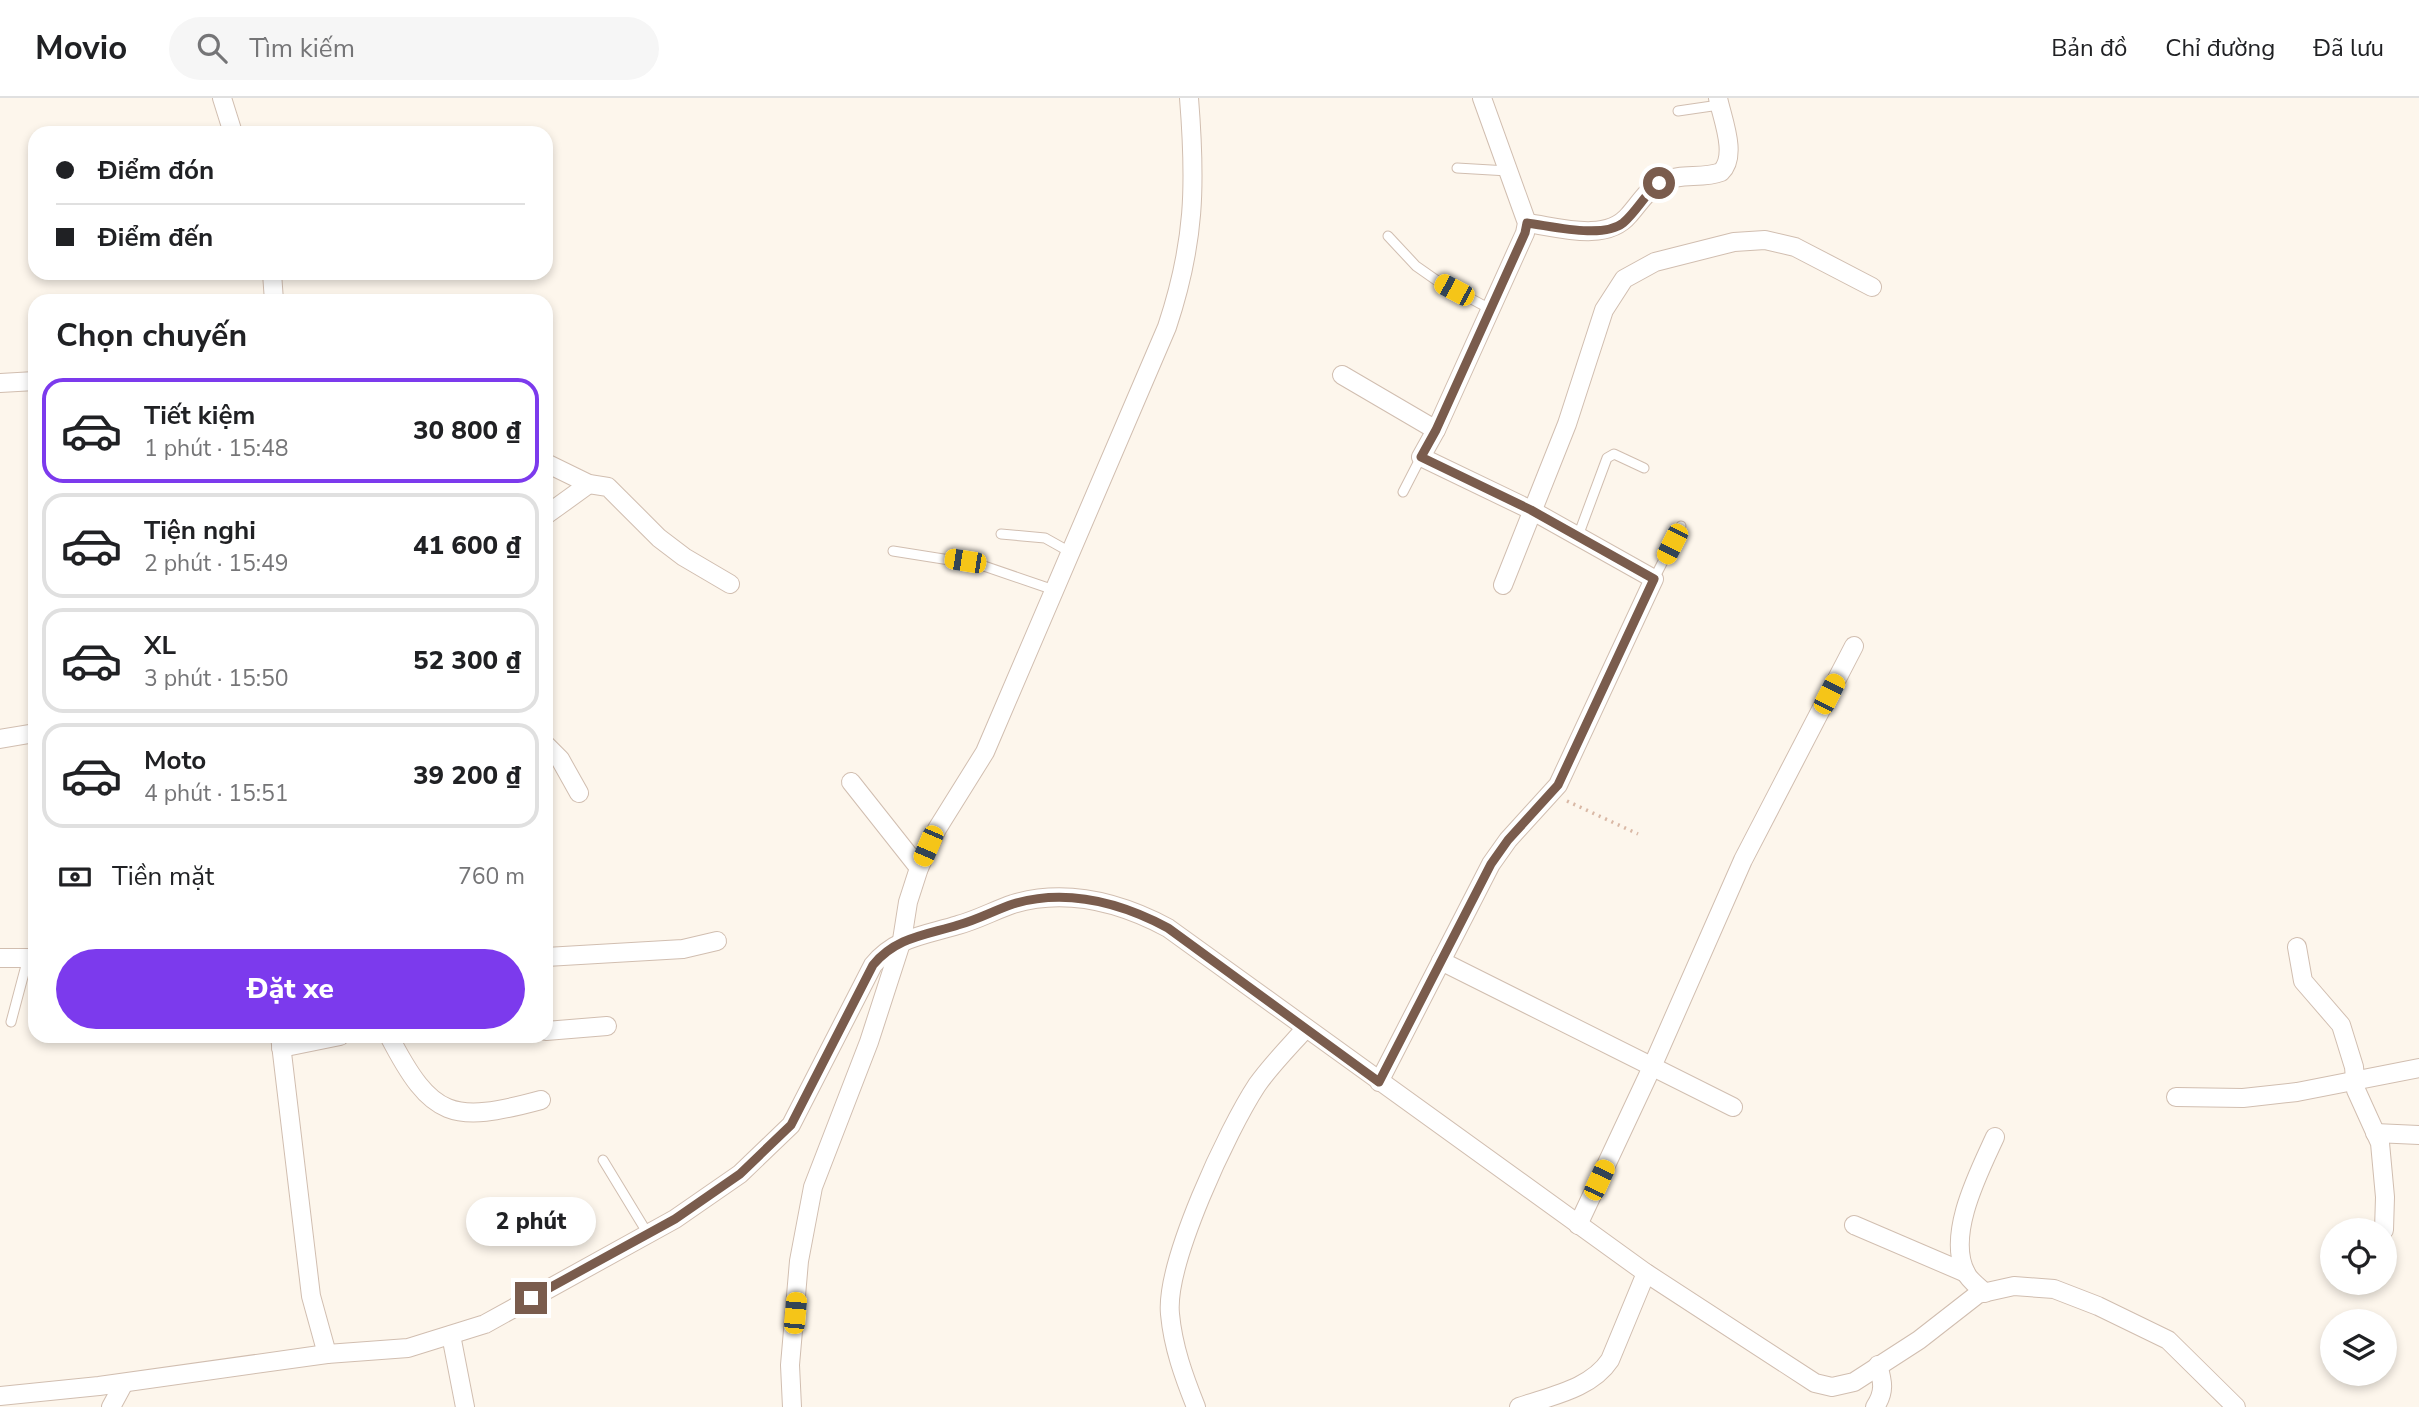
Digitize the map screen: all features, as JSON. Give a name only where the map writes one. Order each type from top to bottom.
[{"type":"street","points":[[222,98],[231,126]]},
{"type":"street","points":[[792,1407],[790,1366],[799,1261],[813,1187],[869,1042],[902,940],[908,902],[919,868],[937,829],[985,752],[1167,327],[1186,263],[1194,196],[1189,98]]},
{"type":"street","points":[[1379,1082],[1491,864],[1508,840],[1552,794],[1654,579],[1531,510],[1421,457],[1492,310],[1527,223],[1482,98]]},
{"type":"street","points":[[1527,223],[1599,231],[1612,229],[1625,220],[1659,183],[1672,178],[1721,172],[1728,164],[1729,152],[1719,102]]},
{"type":"street","points":[[1503,585],[1567,424],[1609,299],[1624,279],[1655,262],[1734,242],[1765,240],[1795,247],[1872,287]]},
{"type":"street","points":[[1342,375],[1436,430]]},
{"type":"street","points":[[0,383],[28,381]]},
{"type":"street","points":[[553,466],[589,484],[608,487],[659,538],[684,557],[730,584]]},
{"type":"street","points":[[553,510],[589,484]]},
{"type":"street","points":[[1578,1225],[1743,860],[1854,646]]},
{"type":"street","points":[[0,739],[28,734]]},
{"type":"street","points":[[553,752],[561,759],[579,793]]},
{"type":"street","points":[[851,782],[919,868]]},
{"type":"street","points":[[0,1396],[124,1383],[327,1354],[408,1348],[485,1324],[675,1219],[740,1174],[791,1125],[881,954],[902,940],[958,925],[1013,904],[1035,899],[1072,898],[1118,906],[1168,928],[1646,1273],[1815,1383],[1832,1387],[1847,1384],[1919,1340],[1978,1294],[2014,1286],[2054,1289],[2098,1306],[2168,1340],[2236,1407]]},
{"type":"street","points":[[553,957],[683,948],[717,941]]},
{"type":"street","points":[[2297,947],[2303,981],[2340,1025],[2354,1067],[2354,1081],[2382,1155],[2384,1218]]},
{"type":"street","points":[[0,958],[28,958]]},
{"type":"street","points":[[1441,961],[1733,1107]]},
{"type":"street","points":[[553,1030],[607,1026]]},
{"type":"street","points":[[1196,1407],[1179,1362],[1170,1312],[1175,1274],[1188,1231],[1238,1117],[1258,1083],[1306,1028]]},
{"type":"street","points":[[280,1043],[311,1296],[327,1354]]},
{"type":"street","points":[[393,1043],[413,1081],[430,1098],[452,1110],[477,1114],[541,1100]]},
{"type":"street","points":[[2176,1097],[2243,1098],[2308,1091],[2419,1068]]},
{"type":"street","points":[[2375,1133],[2419,1135]]},
{"type":"street","points":[[1966,1273],[1958,1242],[1974,1181],[1995,1137]]},
{"type":"street","points":[[1854,1225],[1966,1273],[1985,1293]]},
{"type":"street","points":[[1519,1407],[1591,1380],[1602,1371],[1610,1360],[1646,1273]]},
{"type":"street","points":[[451,1335],[466,1407]]},
{"type":"street","points":[[1875,1407],[1883,1392],[1878,1366]]},
{"type":"street","points":[[111,1407],[124,1383]]},
{"type":"lane","points":[[1678,111],[1719,102]]},
{"type":"lane","points":[[1457,168],[1510,172]]},
{"type":"lane","points":[[1388,236],[1416,266],[1492,310]]},
{"type":"lane","points":[[1578,536],[1607,458],[1614,454],[1644,468]]},
{"type":"lane","points":[[1403,492],[1421,457]]},
{"type":"lane","points":[[1654,579],[1681,526]]},
{"type":"lane","points":[[1001,534],[1045,538],[1070,552]]},
{"type":"lane","points":[[893,551],[981,565],[1054,590]]},
{"type":"lane","points":[[11,1022],[28,968]]},
{"type":"lane","points":[[603,1160],[648,1234]]},
{"type":"path","points":[[1552,794],[1638,834]]},
{"type":"route","points":[[531,1298],[675,1219],[740,1174],[791,1125],[881,954],[902,940],[958,925],[1013,904],[1053,897],[1072,898],[1107,903],[1146,917],[1168,928],[1379,1082],[1491,864],[1508,840],[1558,785],[1654,579],[1531,510],[1421,457],[1492,310],[1527,223],[1599,231],[1612,229],[1620,225],[1659,183]]}]
